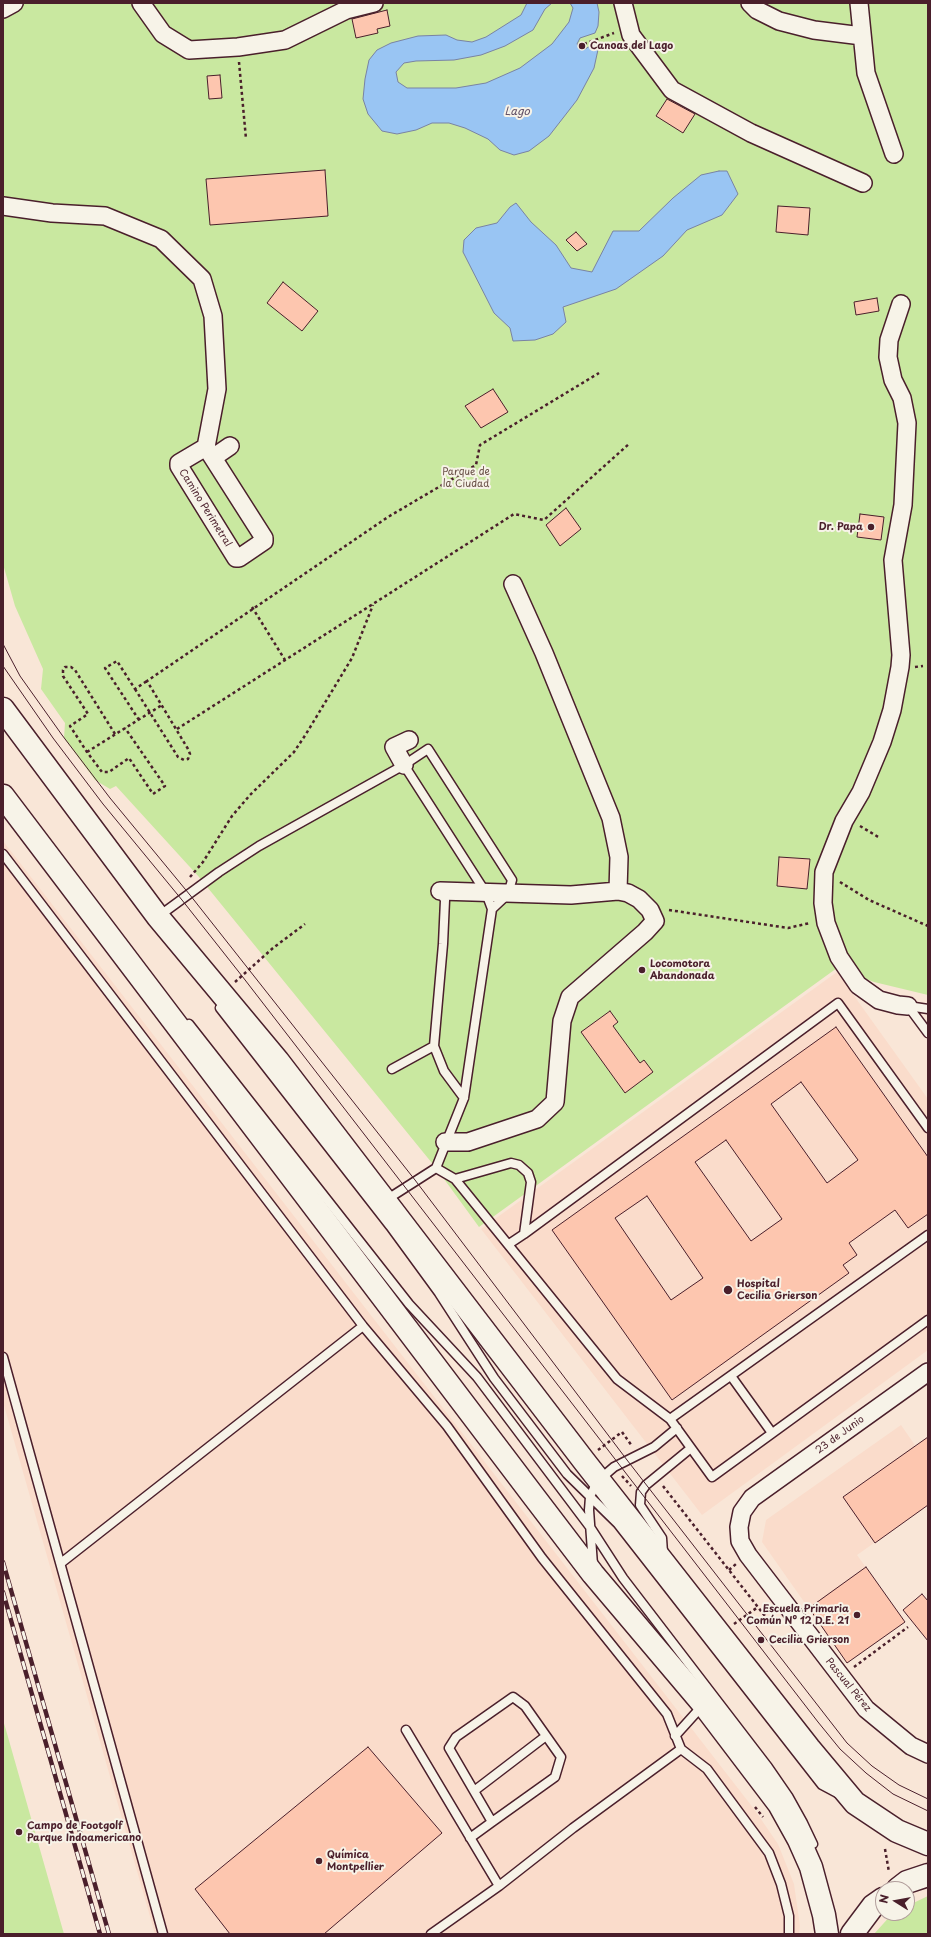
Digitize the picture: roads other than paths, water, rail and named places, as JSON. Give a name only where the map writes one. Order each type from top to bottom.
[{"type":"main road","points":[[3,709],[158,917],[278,1060],[386,1200],[595,1488],[664,1562],[809,1748],[855,1803],[897,1831],[928,1844]]},
{"type":"main road","points":[[3,796],[50,860],[593,1574],[703,1704],[779,1804],[799,1840],[811,1867],[826,1925]]},
{"type":"main road","points":[[910,1881],[928,1875]]},
{"type":"main road","points":[[852,1934],[875,1905]]},
{"type":"street","points":[[3,9],[14,3]]},
{"type":"street","points":[[141,3],[163,34],[189,50],[238,47],[285,40],[346,10],[374,3]]},
{"type":"street","points":[[622,3],[631,35],[672,90],[751,133],[863,183]]},
{"type":"street","points":[[750,3],[757,10],[779,21],[814,30],[861,29]]},
{"type":"street","points":[[846,3],[861,29]]},
{"type":"street","points":[[859,3],[866,73],[894,154]]},
{"type":"street","points":[[3,206],[52,213],[105,216],[161,239],[202,279],[213,316],[217,389],[210,452],[230,446]]},
{"type":"street","points":[[901,304],[889,340],[888,357],[893,380],[902,398],[907,423],[903,505],[893,560],[901,655],[892,710],[882,742],[861,792],[845,818],[824,872],[823,903],[825,919],[839,957],[858,985],[879,1000],[908,1006]]},
{"type":"street","name":"Camino Perimetral","points":[[210,452],[264,538],[264,541],[239,558],[236,558],[179,466],[180,463],[210,452]]},
{"type":"street","points":[[514,584],[544,653],[611,818],[619,857],[618,891]]},
{"type":"street","points":[[404,765],[394,746],[409,740]]},
{"type":"street","points":[[440,891],[571,895],[618,891],[628,893],[639,899],[655,921],[645,932],[570,997],[562,1021],[555,1102],[537,1119],[468,1142],[446,1142]]},
{"type":"street","name":"23 de Junio","points":[[752,1498],[928,1372]]},
{"type":"street","name":"Pascual Pérez","points":[[752,1498],[742,1512],[738,1527],[740,1541],[748,1555],[866,1709],[911,1746],[928,1754]]},
{"type":"lane","points":[[492,909],[508,894],[512,880],[428,749],[404,765],[259,846],[219,872],[158,917],[214,998],[390,1226],[439,1293],[498,1384],[567,1474],[595,1488],[618,1524],[822,1785],[855,1803]]},
{"type":"lane","points":[[386,1200],[436,1168],[464,1098],[492,909],[486,893],[404,765]]},
{"type":"lane","points":[[3,854],[363,1326],[447,1426],[542,1558],[667,1714],[681,1749],[707,1769],[769,1853],[782,1884],[788,1916],[789,1934]]},
{"type":"lane","points":[[50,860],[132,952]]},
{"type":"lane","points":[[440,891],[445,900],[444,944],[434,1046],[444,1071],[464,1098]]},
{"type":"lane","points":[[509,1244],[838,1003],[928,1128]]},
{"type":"lane","points":[[908,1006],[928,1009]]},
{"type":"lane","points":[[908,1006],[928,1033]]},
{"type":"lane","points":[[182,1015],[409,1304],[477,1377],[590,1526],[623,1578],[784,1790],[804,1823],[816,1853]]},
{"type":"lane","points":[[392,1069],[434,1046]]},
{"type":"lane","points":[[455,1179],[511,1163],[519,1165],[528,1173],[531,1182],[524,1234]]},
{"type":"lane","points":[[436,1168],[455,1179],[618,1379],[670,1419],[712,1477],[928,1320]]},
{"type":"lane","points":[[670,1419],[928,1234]]},
{"type":"lane","points":[[61,1563],[363,1326]]},
{"type":"lane","points":[[3,1357],[163,1934]]},
{"type":"lane","points":[[731,1376],[772,1433]]},
{"type":"lane","points":[[593,1574],[590,1526],[595,1488],[620,1464],[654,1447],[677,1428]]},
{"type":"lane","points":[[664,1562],[662,1538],[640,1505],[641,1492],[646,1485],[691,1448]]},
{"type":"lane","points":[[470,1838],[554,1777],[561,1757],[525,1706],[513,1696],[456,1737],[449,1748],[492,1822]]},
{"type":"lane","points":[[675,1736],[703,1704]]},
{"type":"lane","points":[[406,1730],[498,1886]]},
{"type":"lane","points":[[474,1791],[546,1736]]},
{"type":"lane","points":[[431,1934],[498,1886],[573,1828],[681,1749]]},
{"type":"lane","points":[[823,1880],[826,1925]]},
{"type":"water","name":"Lago","points":[[527,3],[552,3],[545,9],[533,30],[505,46],[481,55],[454,60],[416,61],[404,63],[396,72],[398,82],[407,88],[456,88],[486,83],[520,68],[552,44],[569,22],[573,8],[570,3],[597,3],[599,12],[598,26],[595,33],[580,38],[577,44],[580,48],[585,49],[592,45],[599,45],[594,68],[577,100],[549,136],[529,151],[514,155],[500,150],[488,139],[465,128],[449,123],[432,123],[416,130],[397,134],[382,131],[368,114],[363,99],[365,79],[369,60],[377,50],[391,43],[418,36],[446,35],[457,40],[472,42],[486,37],[521,15]]},
{"type":"water","points":[[719,171],[727,171],[738,194],[722,215],[687,230],[663,256],[616,289],[563,307],[566,322],[553,334],[535,340],[513,341],[510,328],[494,313],[463,252],[464,240],[476,228],[497,223],[510,207],[516,203],[531,222],[556,245],[571,268],[592,272],[613,231],[639,231],[673,198],[701,175]]},
{"type":"tram line","points":[[3,644],[20,676],[62,735],[110,798],[190,895],[415,1180],[627,1460],[847,1743],[872,1766],[899,1785],[928,1799]]},
{"type":"tram line","points":[[3,666],[53,738],[103,804],[242,976],[818,1722],[840,1749],[866,1773],[893,1794],[928,1811]]},
{"type":"railway","points":[[3,1562],[109,1934]]},
{"type":"railway","points":[[3,1592],[100,1934]]},
{"type":"place","name":"Canoas del Lago","points":[[582,46]]},
{"type":"place","name":"Dr. Papa","points":[[871,527]]},
{"type":"place","name":"Locomotora Abandonada","points":[[642,970]]},
{"type":"place","name":"Hospital Cecilia Grierson","points":[[728,1290]]},
{"type":"place","name":"Escuela Primaria Común N° 12 D.E. 21","points":[[857,1615]]},
{"type":"place","name":"Cecilia Grierson","points":[[761,1640]]},
{"type":"place","name":"Campo de Footgolf Parque Indoamericano","points":[[19,1832]]},
{"type":"place","name":"Química Montpellier","points":[[319,1861]]},
{"type":"park label","name":"Parque de la Ciudad","points":[[466,478]]}]
